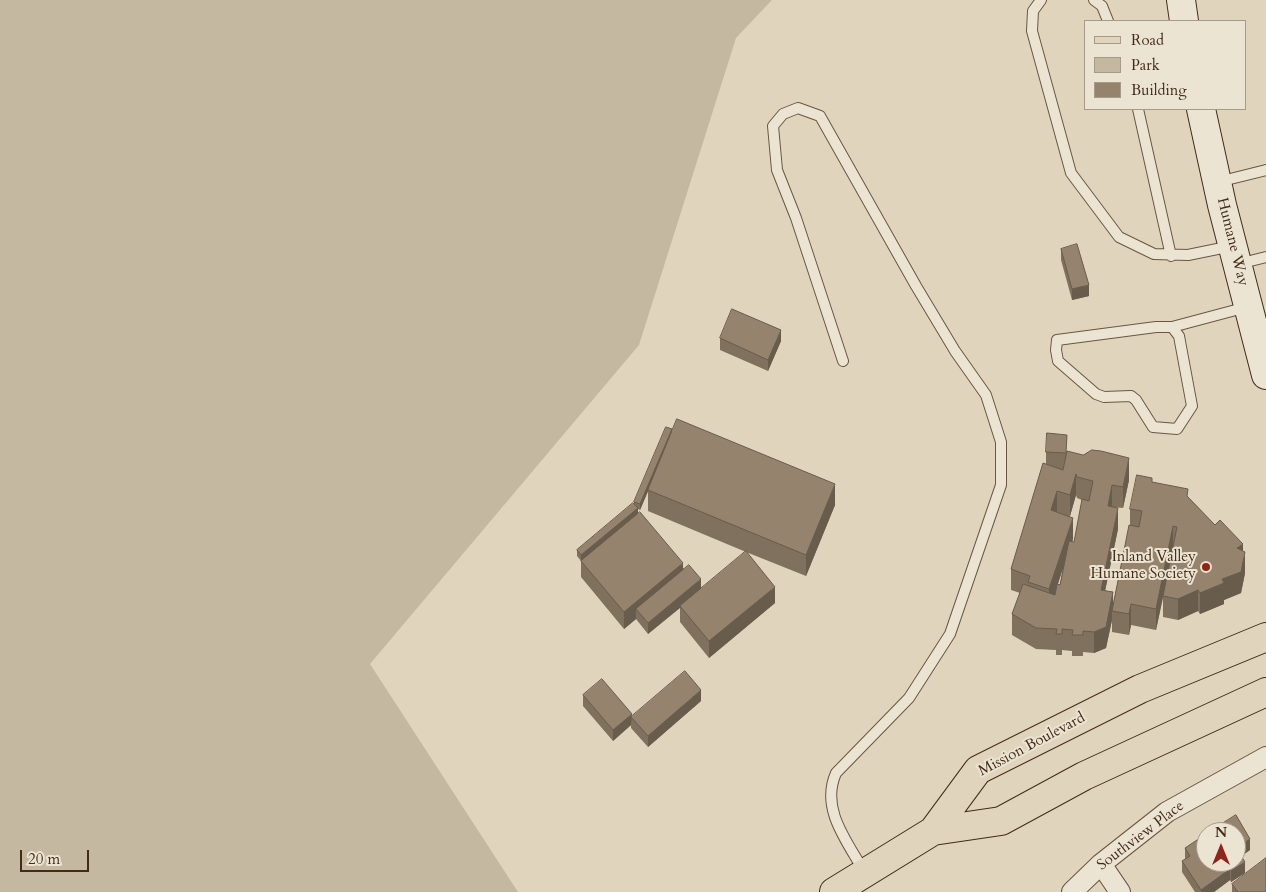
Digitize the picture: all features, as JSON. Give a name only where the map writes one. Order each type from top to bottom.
[{"type":"main road","name":"Mission Boulevard","points":[[933,831],[978,770],[1140,689],[1266,637]]},
{"type":"main road","points":[[834,892],[933,831],[1001,821],[1084,776],[1266,692]]},
{"type":"street","points":[[1181,0],[1184,20]]},
{"type":"street","name":"Humane Way","points":[[1201,110],[1217,182],[1266,375]]},
{"type":"street","name":"Southview Place","points":[[1072,892],[1101,864],[1167,812],[1266,757]]},
{"type":"street","points":[[1101,864],[1120,892]]},
{"type":"lane","points":[[1041,0],[1033,11],[1032,31],[1070,173],[1119,237],[1154,254],[1172,256],[1235,255],[1266,257]]},
{"type":"lane","points":[[1094,0],[1102,6],[1108,20]]},
{"type":"lane","points":[[843,361],[796,218],[777,170],[772,126],[783,114],[798,108],[820,116],[916,286],[955,351],[986,395],[1000,442],[1002,485],[950,634],[909,698],[836,773],[831,785],[830,801],[836,822],[865,874]]},
{"type":"lane","points":[[1138,110],[1172,256]]},
{"type":"lane","points":[[1217,182],[1266,170]]},
{"type":"lane","points":[[1172,327],[1179,336],[1192,406],[1178,429],[1154,427],[1136,400],[1131,396],[1104,397],[1096,394],[1058,360],[1057,340],[1156,327],[1172,327],[1248,307]]},
{"type":"green space","points":[[0,0],[772,0],[736,38],[639,345],[370,664],[518,892],[0,892]]},
{"type":"building","points":[[1077,244],[1089,285],[1072,289],[1061,249]]},
{"type":"building","points":[[732,309],[781,330],[768,360],[720,338]]},
{"type":"building","points":[[677,419],[835,484],[806,555],[648,490]]},
{"type":"building","points":[[666,427],[672,429],[640,504],[634,502]]},
{"type":"building","points":[[1047,433],[1067,435],[1066,453],[1046,452]]},
{"type":"building","points":[[1092,450],[1129,458],[1123,487],[1112,485],[1108,506],[1118,508],[1101,590],[1113,592],[1106,627],[1094,632],[1083,631],[1083,635],[1072,635],[1073,630],[1062,629],[1062,634],[1056,634],[1057,629],[1036,628],[1012,614],[1023,584],[1055,595],[1057,584],[1060,585],[1069,541],[1074,542],[1082,499],[1089,501],[1093,481],[1077,477],[1076,474],[1070,495],[1057,491],[1051,510],[1073,518],[1049,589],[1028,582],[1030,576],[1011,569],[1043,463],[1063,470],[1067,451],[1083,455]]},
{"type":"building","name":"Inland Valley Humane Society","points":[[1137,475],[1152,478],[1152,482],[1188,489],[1187,496],[1215,525],[1220,520],[1243,544],[1237,548],[1245,552],[1241,572],[1222,579],[1224,583],[1200,593],[1198,590],[1178,599],[1163,596],[1177,527],[1173,526],[1156,609],[1131,604],[1129,614],[1112,611],[1129,525],[1139,527],[1142,511],[1130,509]]},
{"type":"building","points":[[633,503],[638,508],[581,555],[577,550]]},
{"type":"building","points":[[640,512],[683,563],[624,612],[581,561]]},
{"type":"building","points":[[746,551],[775,587],[709,641],[680,606]]},
{"type":"building","points":[[689,565],[701,579],[648,623],[636,609]]},
{"type":"building","points":[[685,671],[701,690],[648,736],[631,717]]},
{"type":"building","points":[[602,679],[632,714],[613,730],[583,695]]},
{"type":"building","points":[[1236,815],[1240,822],[1225,822]]},
{"type":"building","points":[[1246,832],[1250,839],[1246,842]]},
{"type":"building","points":[[1196,841],[1196,872],[1226,872],[1201,890],[1182,861],[1190,856],[1185,848]]},
{"type":"building","points":[[1266,858],[1266,892],[1238,892],[1232,884]]},
{"type":"place","name":"Inland Valley Humane Society","points":[[1206,567]]}]
